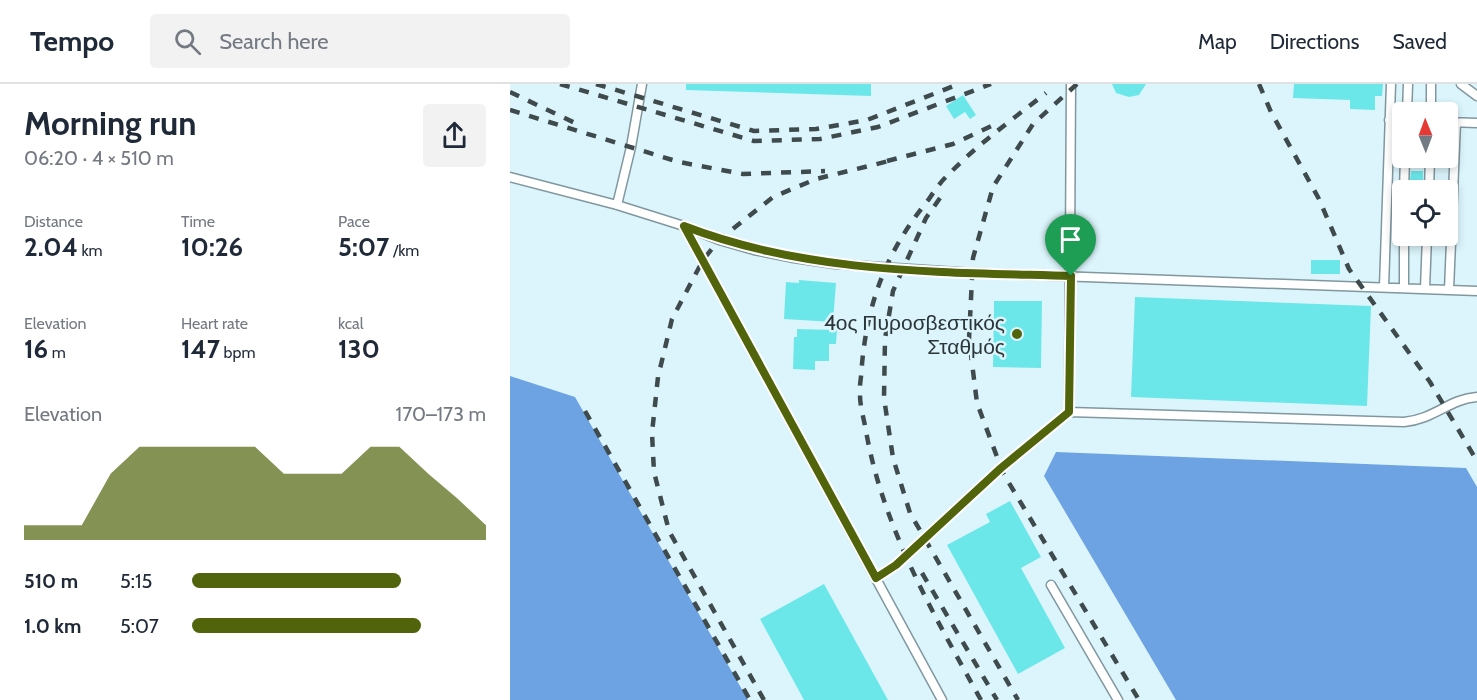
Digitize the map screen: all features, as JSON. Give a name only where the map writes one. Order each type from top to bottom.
[{"type":"lane","points":[[618,205],[642,84]]},
{"type":"lane","points":[[1069,412],[1071,84]]},
{"type":"lane","points":[[1384,287],[1391,84]]},
{"type":"lane","points":[[1407,102],[1408,84]]},
{"type":"lane","points":[[1431,84],[1431,102]]},
{"type":"lane","points":[[1461,84],[1477,96]]},
{"type":"lane","points":[[1458,122],[1477,123]]},
{"type":"lane","points":[[1449,290],[1451,168]]},
{"type":"lane","points":[[510,177],[618,205],[754,250],[835,264],[961,273],[1477,291]]},
{"type":"lane","points":[[684,226],[942,700]]},
{"type":"lane","points":[[1404,246],[1404,288]]},
{"type":"lane","points":[[1425,289],[1427,246]]},
{"type":"lane","points":[[876,578],[896,565],[986,482],[1069,412],[1404,422],[1426,418],[1457,401],[1477,397]]},
{"type":"lane","points":[[1051,585],[1118,700]]},
{"type":"water","points":[[510,376],[575,397],[748,700],[510,700]]},
{"type":"water","points":[[1056,452],[1466,468],[1477,487],[1477,700],[1176,700],[1044,476]]},
{"type":"building","points":[[686,84],[871,84],[871,96],[686,90]]},
{"type":"building","points":[[1112,84],[1146,84],[1139,95],[1129,97],[1116,93]]},
{"type":"building","points":[[1294,84],[1383,84],[1382,96],[1375,96],[1375,110],[1350,109],[1350,100],[1293,98]]},
{"type":"building","points":[[963,95],[976,115],[970,119],[965,112],[954,119],[946,106]]},
{"type":"building","points":[[1411,171],[1423,171],[1423,180],[1410,180]]},
{"type":"building","points":[[1311,260],[1340,260],[1340,274],[1311,274]]},
{"type":"building","points":[[799,280],[836,283],[833,322],[784,319],[786,282],[799,283]]},
{"type":"building","points":[[1135,297],[1371,306],[1367,406],[1131,397]]},
{"type":"building","name":"4ος Πυροσβεστικός Σταθμός","points":[[994,301],[1042,301],[1041,368],[993,367]]},
{"type":"building","points":[[797,329],[837,330],[836,344],[829,344],[829,361],[815,361],[815,370],[793,369],[794,337],[797,337]]},
{"type":"building","points":[[1010,501],[1041,557],[1021,568],[1065,648],[1018,674],[947,545],[990,522],[986,514]]},
{"type":"building","points":[[824,584],[888,700],[804,700],[760,619]]},
{"type":"railway","points":[[560,84],[754,141],[820,139],[878,127],[991,84]]},
{"type":"railway","points":[[596,84],[754,131],[816,129],[867,120],[959,84]]},
{"type":"railway","points":[[1077,84],[1033,124],[993,187],[973,258],[969,339],[977,403],[1003,473],[1139,700]]},
{"type":"railway","points":[[1259,84],[1271,112],[1319,199],[1349,269],[1430,382],[1477,461]]},
{"type":"railway","points":[[510,92],[575,123]]},
{"type":"railway","points":[[981,700],[928,603],[897,536],[874,467],[861,408],[862,364],[875,296],[891,256],[902,237],[941,183],[960,163],[1046,93]]},
{"type":"railway","points":[[510,110],[679,162],[743,174],[825,171]]},
{"type":"railway","points":[[887,161],[953,144],[1000,122]]},
{"type":"railway","points":[[764,700],[669,531],[654,472],[652,433],[658,377],[672,319],[703,260],[719,240],[773,197],[816,179],[893,160]]},
{"type":"railway","points":[[940,198],[926,218],[893,291],[885,339],[884,398],[893,458],[910,513],[1018,700]]},
{"type":"railway","points":[[585,411],[750,700]]},
{"type":"railway","points":[[922,573],[997,700]]},
{"type":"place","name":"4ος Πυροσβεστικός Σταθμός","points":[[1017,334]]},
{"type":"route","points":[[684,226],[719,240],[754,250],[835,264],[902,270],[1071,276],[1069,412],[1001,468],[910,553],[876,578],[684,226]]}]
